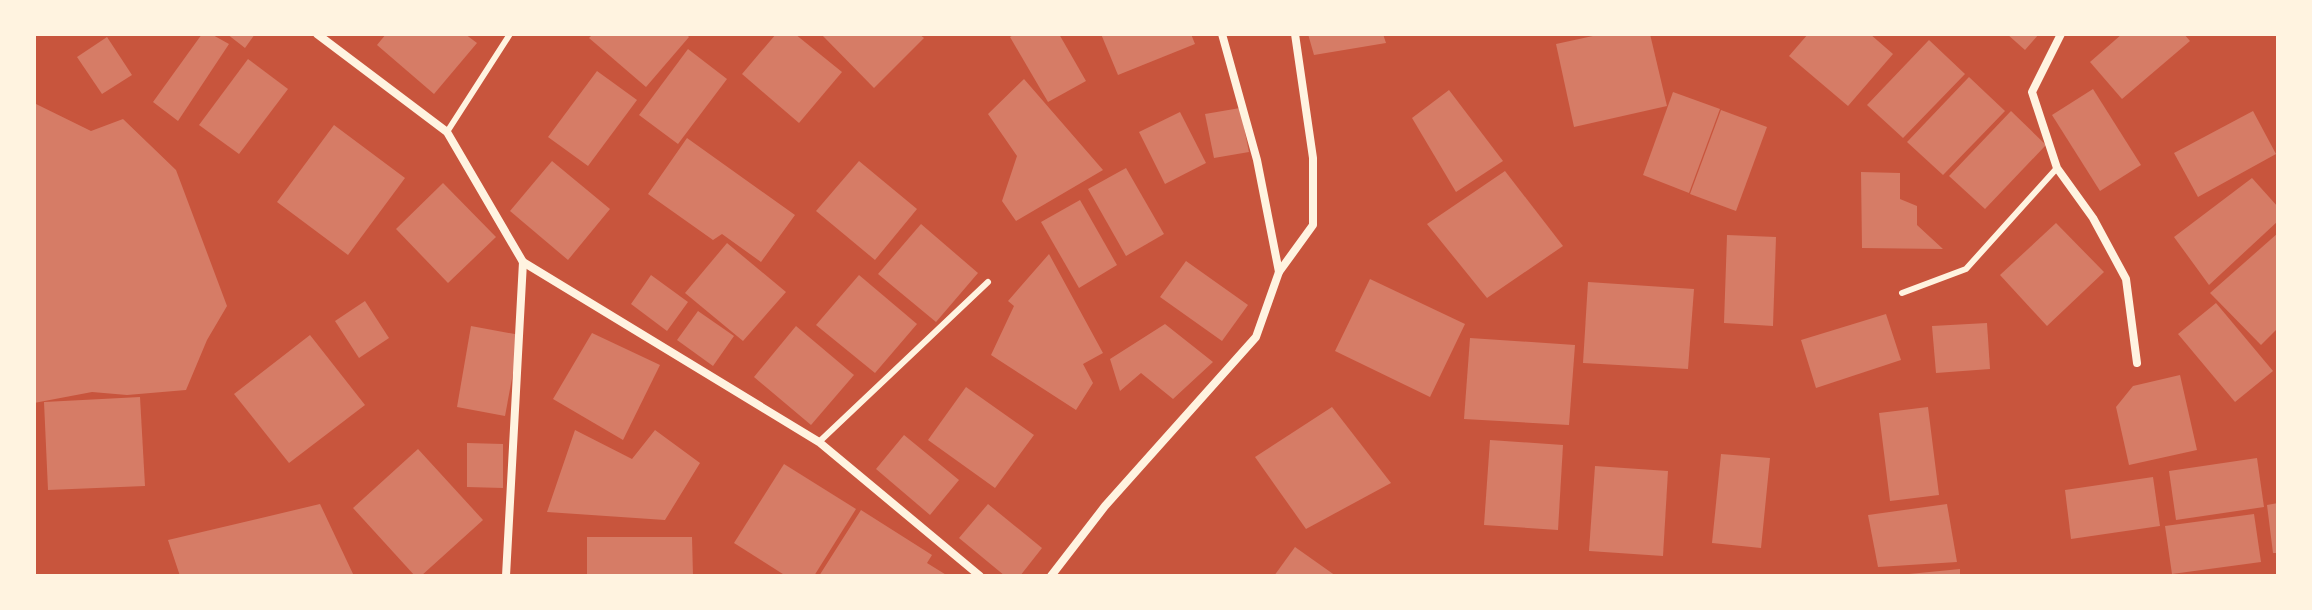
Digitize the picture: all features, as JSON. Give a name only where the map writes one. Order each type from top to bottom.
[{"type":"street","points":[[317,34],[447,132],[523,262],[819,442],[980,576]]},
{"type":"street","points":[[1222,34],[1257,160],[1279,272]]},
{"type":"street","points":[[1051,576],[1105,506],[1256,337],[1279,272],[1313,225],[1313,158],[1295,34]]},
{"type":"street","points":[[2061,34],[2032,92],[2057,168],[2093,218],[2126,279],[2137,363]]},
{"type":"street","points":[[506,576],[523,262]]},
{"type":"lane","points":[[447,132],[510,34]]},
{"type":"lane","points":[[1902,293],[1966,269],[2057,168]]},
{"type":"lane","points":[[819,442],[988,282]]},
{"type":"building","points":[[202,34],[211,34],[229,44],[178,121],[153,102]]},
{"type":"building","points":[[227,34],[255,34],[245,48]]},
{"type":"building","points":[[386,34],[465,34],[477,43],[434,94],[377,45]]},
{"type":"building","points":[[593,34],[686,34],[689,37],[646,87],[589,38]]},
{"type":"building","points":[[776,34],[795,34],[842,72],[799,123],[742,74]]},
{"type":"building","points":[[821,34],[919,34],[924,38],[874,88]]},
{"type":"building","points":[[1015,34],[1059,34],[1086,81],[1048,102],[1010,37]]},
{"type":"building","points":[[1101,34],[1191,34],[1195,44],[1118,75]]},
{"type":"building","points":[[1308,34],[1383,34],[1386,43],[1314,55]]},
{"type":"building","points":[[1602,34],[1650,34],[1667,106],[1574,127],[1556,44]]},
{"type":"building","points":[[1808,34],[1870,34],[1893,54],[1848,106],[1789,56]]},
{"type":"building","points":[[2007,34],[2039,34],[2025,50]]},
{"type":"building","points":[[2122,34],[2184,34],[2190,41],[2122,99],[2090,62]]},
{"type":"building","points":[[107,37],[132,75],[102,94],[77,57]]},
{"type":"building","points":[[1929,40],[1965,74],[1903,138],[1867,105]]},
{"type":"building","points":[[688,49],[727,79],[678,144],[639,115]]},
{"type":"building","points":[[248,59],[288,89],[239,154],[199,125]]},
{"type":"building","points":[[597,71],[637,100],[588,166],[548,137]]},
{"type":"building","points":[[1969,77],[2005,111],[1943,175],[1907,142]]},
{"type":"building","points":[[1024,79],[1103,170],[1016,221],[1002,201],[1017,156],[988,114]]},
{"type":"building","points":[[2093,89],[2141,165],[2100,191],[2052,115]]},
{"type":"building","points":[[1449,90],[1503,161],[1456,192],[1412,118]]},
{"type":"building","points":[[1673,92],[1720,109],[1689,193],[1643,175]]},
{"type":"building","points":[[34,103],[91,131],[123,119],[176,170],[227,306],[207,340],[186,390],[127,395],[92,392],[34,403]]},
{"type":"building","points":[[1240,108],[1249,152],[1214,158],[1205,114]]},
{"type":"building","points":[[1721,110],[1767,127],[1736,211],[1690,194]]},
{"type":"building","points":[[2011,111],[2046,145],[1985,209],[1949,176]]},
{"type":"building","points":[[2253,111],[2276,154],[2198,197],[2174,153]]},
{"type":"building","points":[[1180,112],[1206,163],[1165,184],[1139,132]]},
{"type":"building","points":[[334,125],[405,178],[348,255],[277,202]]},
{"type":"building","points":[[687,138],[795,215],[761,262],[722,234],[713,240],[648,194]]},
{"type":"building","points":[[552,161],[610,209],[568,260],[510,211]]},
{"type":"building","points":[[859,161],[917,209],[875,260],[816,211]]},
{"type":"building","points":[[1126,168],[1164,234],[1126,256],[1088,189]]},
{"type":"building","points":[[1505,171],[1563,246],[1487,298],[1427,224]]},
{"type":"building","points":[[1861,172],[1900,173],[1900,199],[1917,206],[1917,225],[1943,249],[1862,248]]},
{"type":"building","points":[[2252,178],[2278,207],[2278,221],[2209,285],[2174,237]]},
{"type":"building","points":[[443,183],[496,237],[448,283],[396,229]]},
{"type":"building","points":[[1080,200],[1117,265],[1079,288],[1041,222]]},
{"type":"building","points":[[2056,223],[2104,272],[2047,326],[2000,275]]},
{"type":"building","points":[[921,224],[978,273],[936,322],[878,274]]},
{"type":"building","points":[[2278,233],[2278,328],[2261,345],[2210,293]]},
{"type":"building","points":[[1727,235],[1776,237],[1773,326],[1724,323]]},
{"type":"building","points":[[727,243],[786,292],[743,341],[685,293]]},
{"type":"building","points":[[1049,254],[1103,353],[1083,364],[1093,383],[1076,410],[991,355],[1014,306],[1008,301]]},
{"type":"building","points":[[1186,261],[1248,305],[1222,341],[1160,297]]},
{"type":"building","points":[[651,275],[688,302],[667,331],[631,304]]},
{"type":"building","points":[[859,275],[917,324],[875,373],[816,325]]},
{"type":"building","points":[[1370,279],[1465,324],[1430,397],[1335,351]]},
{"type":"building","points":[[1588,282],[1694,289],[1688,369],[1583,363]]},
{"type":"building","points":[[365,301],[389,338],[359,358],[335,321]]},
{"type":"building","points":[[2216,303],[2273,371],[2235,402],[2178,334]]},
{"type":"building","points":[[698,311],[734,336],[713,366],[677,340]]},
{"type":"building","points":[[1886,314],[1901,360],[1816,388],[1801,340]]},
{"type":"building","points":[[1987,323],[1990,369],[1936,373],[1932,326]]},
{"type":"building","points":[[1165,324],[1213,362],[1173,399],[1141,373],[1120,391],[1110,359]]},
{"type":"building","points":[[471,326],[520,335],[505,416],[457,407]]},
{"type":"building","points":[[796,326],[854,375],[811,425],[754,377]]},
{"type":"building","points":[[592,333],[660,365],[623,440],[553,399]]},
{"type":"building","points":[[310,335],[365,405],[289,463],[234,394]]},
{"type":"building","points":[[1470,338],[1575,345],[1569,425],[1464,419]]},
{"type":"building","points":[[2180,375],[2197,450],[2129,465],[2116,407],[2133,386]]},
{"type":"building","points":[[966,387],[1034,435],[995,488],[928,440]]},
{"type":"building","points":[[140,397],[145,486],[48,490],[44,402]]},
{"type":"building","points":[[1332,407],[1391,483],[1306,529],[1255,457]]},
{"type":"building","points":[[1928,407],[1939,495],[1890,501],[1879,413]]},
{"type":"building","points":[[575,430],[632,459],[655,430],[700,463],[665,520],[547,512]]},
{"type":"building","points":[[904,435],[959,480],[930,515],[876,469]]},
{"type":"building","points":[[1490,440],[1563,445],[1558,530],[1484,525]]},
{"type":"building","points":[[467,443],[503,444],[503,488],[467,487]]},
{"type":"building","points":[[418,449],[483,520],[421,576],[415,576],[353,508]]},
{"type":"building","points":[[1721,454],[1770,458],[1761,548],[1712,543]]},
{"type":"building","points":[[2257,458],[2264,507],[2176,520],[2169,471]]},
{"type":"building","points":[[784,464],[856,509],[814,576],[786,576],[734,543]]},
{"type":"building","points":[[1595,466],[1668,471],[1663,556],[1589,551]]},
{"type":"building","points":[[2153,477],[2160,526],[2071,539],[2065,490]]},
{"type":"building","points":[[2278,503],[2278,553],[2273,553],[2267,505]]},
{"type":"building","points":[[320,504],[354,576],[180,576],[168,540]]},
{"type":"building","points":[[988,504],[1042,548],[1020,576],[1005,576],[959,538]]},
{"type":"building","points":[[1947,504],[1957,562],[1878,567],[1868,515]]},
{"type":"building","points":[[861,510],[932,555],[927,563],[948,576],[819,576]]},
{"type":"building","points":[[2254,514],[2261,562],[2172,574],[2165,526]]},
{"type":"building","points":[[587,537],[692,537],[693,576],[587,576]]},
{"type":"building","points":[[1295,547],[1336,576],[1274,576]]},
{"type":"building","points":[[1960,569],[1960,576],[1909,576],[1909,574]]}]
